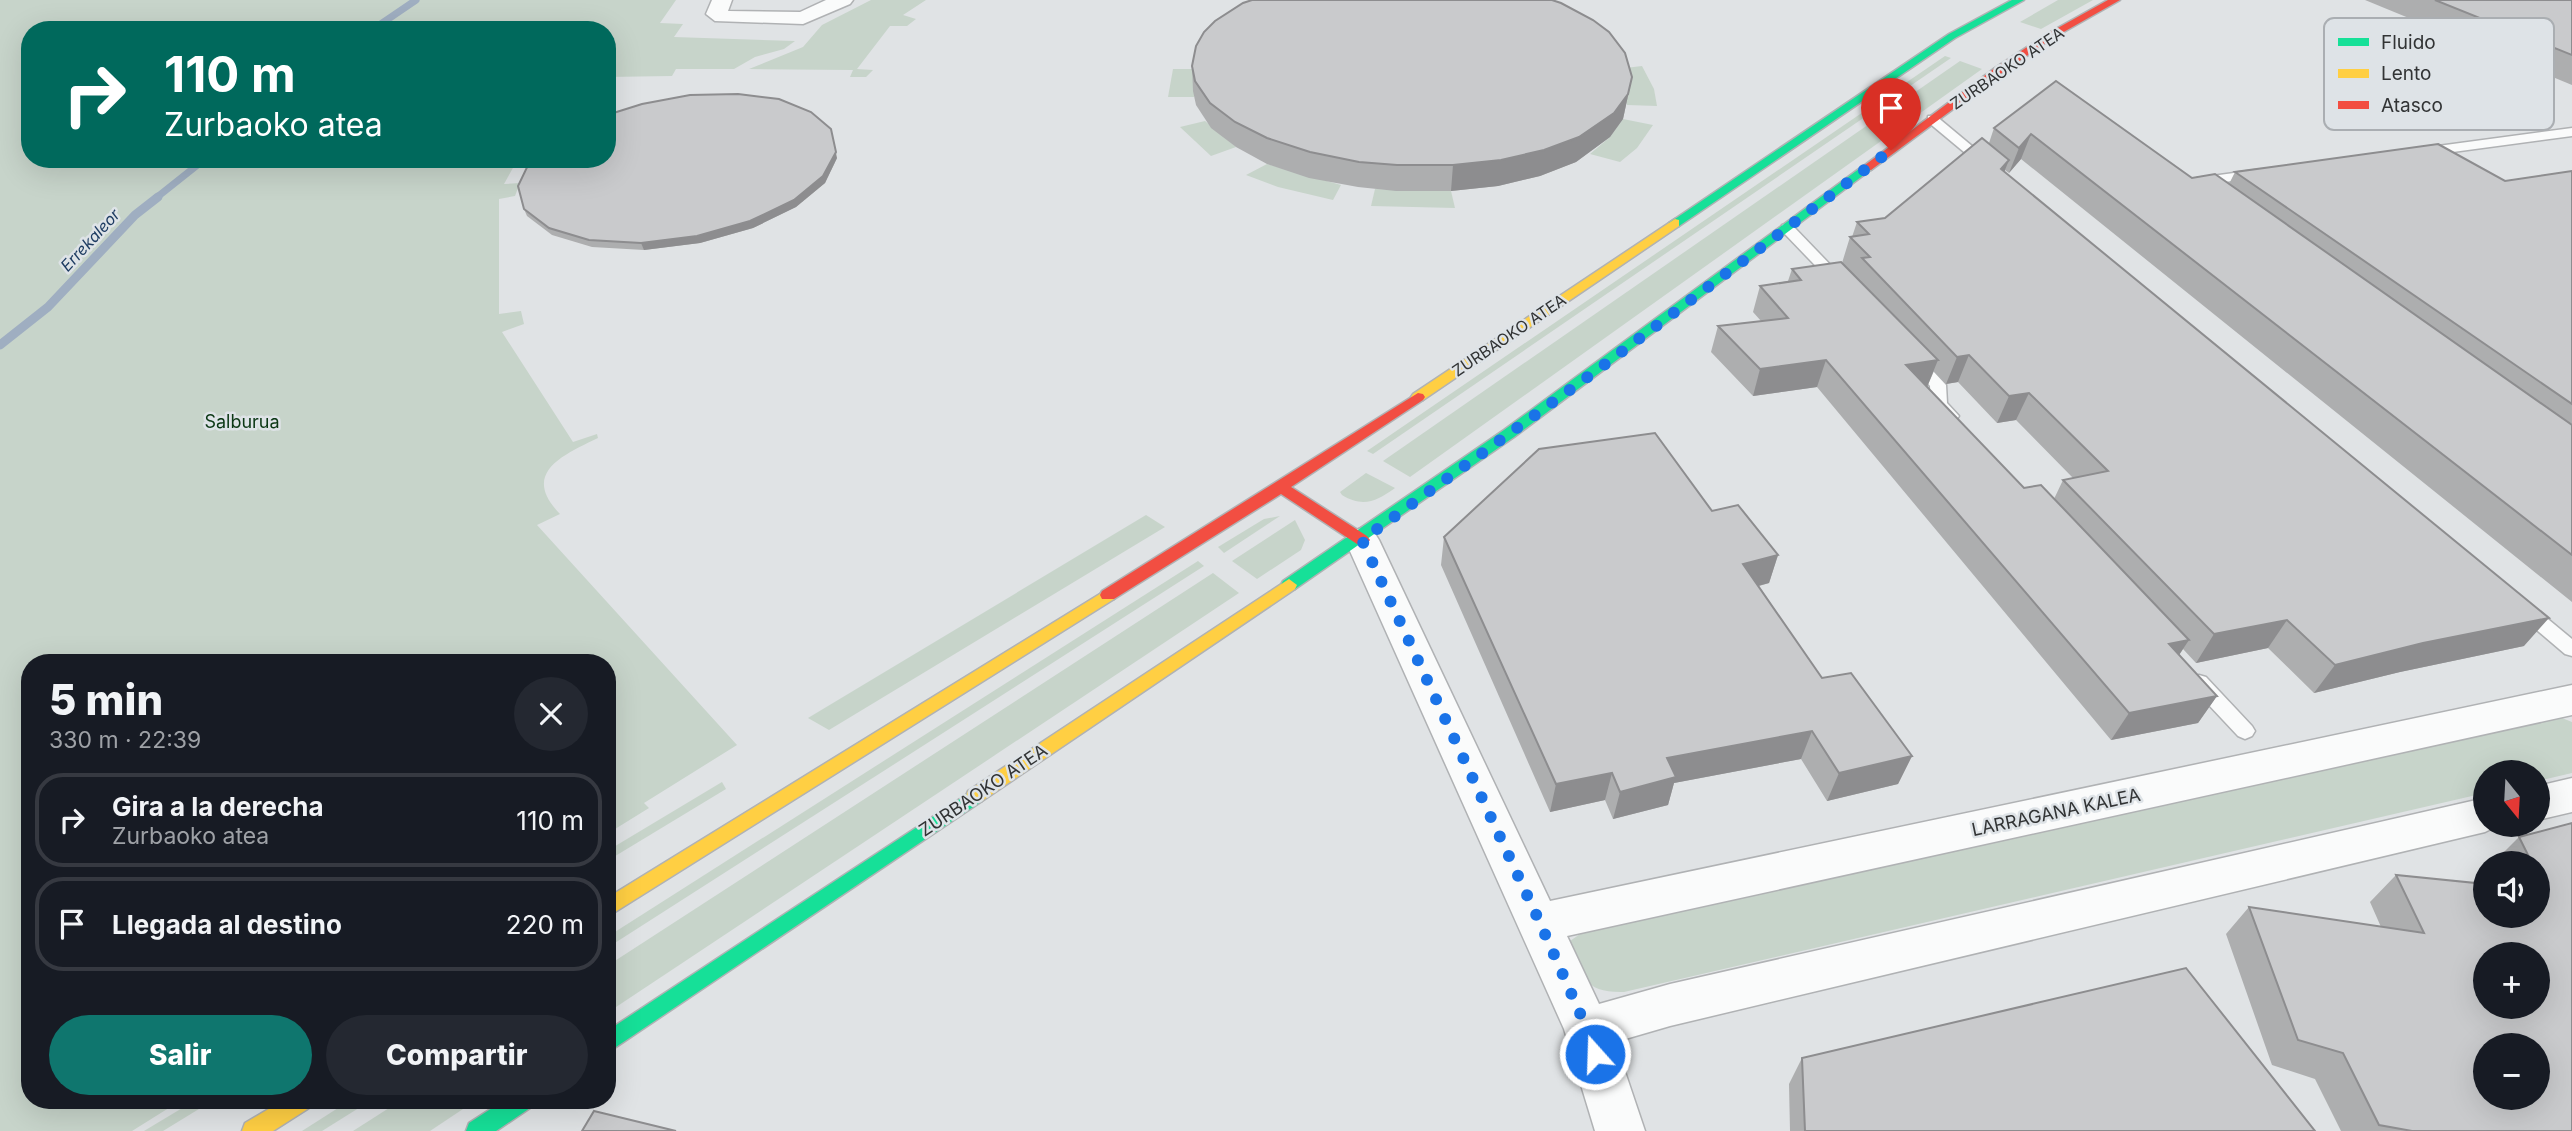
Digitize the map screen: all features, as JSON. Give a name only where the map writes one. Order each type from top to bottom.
[{"type":"street","points":[[722,0],[716,14],[722,17],[793,19],[812,15],[843,0]]},
{"type":"street","name":"ZURBAOKO ATEA","points":[[616,903],[1352,442],[1952,36],[2018,0]]},
{"type":"street","name":"ZURBAOKO ATEA","points":[[616,1038],[1255,607],[1362,540],[1600,368],[1932,119],[2050,36],[2115,0]]},
{"type":"street","points":[[1952,36],[1977,44]]},
{"type":"street","points":[[1999,51],[2018,58]]},
{"type":"street","points":[[1281,487],[1362,540],[1587,1029],[1620,1131]]},
{"type":"street","name":"LARRAGANA KALEA","points":[[1540,923],[2572,700]]},
{"type":"street","points":[[2550,800],[2572,795]]},
{"type":"street","points":[[1587,1029],[1670,1005],[2473,818]]},
{"type":"street","points":[[253,1131],[289,1109]]},
{"type":"street","points":[[477,1131],[510,1109]]},
{"type":"lane","points":[[1932,119],[1995,172]]},
{"type":"lane","points":[[2408,154],[2572,132]]},
{"type":"lane","points":[[2212,199],[2190,183],[2272,172]]},
{"type":"lane","points":[[1787,228],[1853,296]]},
{"type":"lane","points":[[1900,345],[1938,385],[1939,404],[1958,424]]},
{"type":"lane","points":[[2508,596],[2572,649]]},
{"type":"lane","points":[[2187,670],[2245,731]]},
{"type":"green space","name":"Salburua","points":[[0,0],[676,0],[660,23],[683,24],[674,37],[795,41],[784,49],[755,57],[734,69],[676,69],[672,76],[616,77],[616,21],[21,21],[21,168],[513,168],[504,184],[520,183],[515,196],[499,199],[499,314],[521,311],[524,324],[502,332],[573,442],[597,434],[598,438],[572,451],[551,467],[545,476],[544,487],[549,500],[560,514],[537,525],[737,745],[644,803],[649,808],[616,828],[616,654],[21,654],[21,1109],[167,1109],[132,1131],[0,1131]]},
{"type":"green space","points":[[871,0],[926,0],[903,15],[916,19],[907,26],[890,26],[857,69],[873,70],[866,77],[850,77],[853,70],[749,69],[803,47],[822,25]]},
{"type":"green space","points":[[2058,0],[2093,0],[2041,29],[2020,22]]},
{"type":"green space","points":[[1945,56],[1951,58],[1373,454],[1367,451]]},
{"type":"green space","points":[[1960,61],[1982,69],[1410,477],[1383,461]]},
{"type":"green space","points":[[1642,66],[1654,89],[1657,106],[1627,105],[1617,69]]},
{"type":"green space","points":[[1173,69],[1197,69],[1194,97],[1168,97]]},
{"type":"green space","points":[[1623,119],[1653,125],[1637,148],[1620,162],[1590,154],[1610,137]]},
{"type":"green space","points":[[1205,121],[1236,147],[1211,156],[1180,127]]},
{"type":"green space","points":[[1267,164],[1341,185],[1333,200],[1278,187],[1246,175]]},
{"type":"green space","points":[[1375,189],[1451,191],[1455,208],[1371,206]]},
{"type":"green space","points":[[1366,473],[1395,488],[1382,496],[1363,502],[1342,495],[1340,492]]},
{"type":"green space","points":[[1146,515],[1165,527],[829,730],[808,718]]},
{"type":"green space","points":[[1280,516],[1224,553],[1218,547],[1264,519]]},
{"type":"green space","points":[[1295,520],[1305,540],[1301,550],[1257,579],[1232,561]]},
{"type":"green space","points":[[1198,561],[1204,566],[616,942],[616,931]]},
{"type":"green space","points":[[1213,573],[1239,593],[616,1007],[616,960]]},
{"type":"green space","points":[[2562,718],[2572,722],[2572,773],[2550,778],[2550,760],[2473,760],[2473,796],[1624,992],[1611,992],[1592,986],[1581,973],[1567,943],[1586,930],[2544,719]]},
{"type":"green space","points":[[722,782],[726,789],[616,856],[616,846]]},
{"type":"green space","points":[[181,1109],[199,1109],[163,1131],[144,1131]]},
{"type":"green space","points":[[336,1109],[357,1109],[322,1131],[302,1131]]},
{"type":"green space","points":[[387,1109],[463,1109],[430,1131],[353,1131]]},
{"type":"building","points":[[1252,0],[1552,0],[1593,20],[1609,32],[1625,53],[1632,77],[1628,94],[1614,113],[1579,137],[1544,150],[1501,160],[1453,165],[1359,162],[1310,152],[1267,138],[1235,122],[1210,103],[1195,81],[1192,66],[1196,46],[1204,32],[1215,21]]},
{"type":"building","points":[[2435,0],[2572,0],[2572,55],[2554,48],[2554,18],[2480,18]]},
{"type":"building","points":[[2056,81],[2192,178],[2215,174],[2572,425],[2572,555],[2031,134],[2019,148],[1994,128]]},
{"type":"building","points":[[738,94],[779,99],[811,112],[831,129],[836,152],[823,176],[794,200],[750,221],[697,236],[641,243],[589,240],[549,228],[524,209],[518,186],[527,168],[616,168],[616,112],[690,95]]},
{"type":"building","points":[[1982,138],[2009,160],[2001,169],[2549,618],[2423,643],[2335,665],[2287,620],[2214,634],[2063,480],[2108,471],[2029,393],[2009,396],[1969,355],[1957,357],[1862,258],[1870,257],[1850,237],[1869,234],[1857,222],[1885,218]]},
{"type":"building","points":[[2438,144],[2505,181],[2572,171],[2572,404],[2235,172]]},
{"type":"building","points":[[1841,262],[1938,360],[1906,365],[2024,488],[2041,485],[2189,640],[2169,644],[2217,696],[2129,713],[1826,360],[1760,369],[1718,326],[1788,318],[1760,286],[1801,280],[1792,269]]},
{"type":"building","points":[[1655,433],[1712,511],[1738,505],[1778,555],[1743,564],[1822,678],[1851,673],[1912,756],[1839,773],[1812,731],[1667,758],[1676,777],[1620,792],[1612,773],[1556,784],[1444,537],[1539,449]]},
{"type":"building","points":[[2572,823],[2572,1131],[2412,1131],[2379,1125],[2343,1053],[2298,1040],[2249,907],[2424,933],[2396,875],[2473,883],[2473,928],[2550,928],[2550,851],[2526,851],[2519,837],[2550,837],[2550,829]]},
{"type":"building","points":[[2186,968],[2315,1131],[1805,1131],[1802,1058]]},
{"type":"building","points":[[594,1111],[676,1131],[582,1131]]},
{"type":"waterway","name":"Errekaleor","points":[[385,21],[416,0]]},
{"type":"waterway","name":"Errekaleor","points":[[156,198],[194,168]]},
{"type":"waterway","name":"Errekaleor","points":[[0,345],[48,307],[135,215],[158,197]]},
{"type":"traffic: fast","points":[[1675,223],[1952,36],[2019,0]]},
{"type":"traffic: fast","points":[[1289,585],[1509,434],[1867,168]]},
{"type":"traffic: fast","points":[[616,1037],[975,796]]},
{"type":"traffic: fast","points":[[477,1131],[510,1109]]},
{"type":"traffic: slow","points":[[1418,397],[1675,223]]},
{"type":"traffic: slow","points":[[975,796],[1289,585]]},
{"type":"traffic: slow","points":[[616,903],[1108,595]]},
{"type":"traffic: slow","points":[[253,1131],[288,1109]]},
{"type":"traffic: jam","points":[[1867,168],[1999,70],[2050,36],[2115,0]]},
{"type":"traffic: jam","points":[[1108,595],[1341,449],[1418,397]]},
{"type":"traffic: jam","points":[[1281,487],[1362,540]]},
{"type":"route","points":[[1595,1054],[1587,1029],[1540,923],[1362,540],[1600,368],[1891,150]]}]
